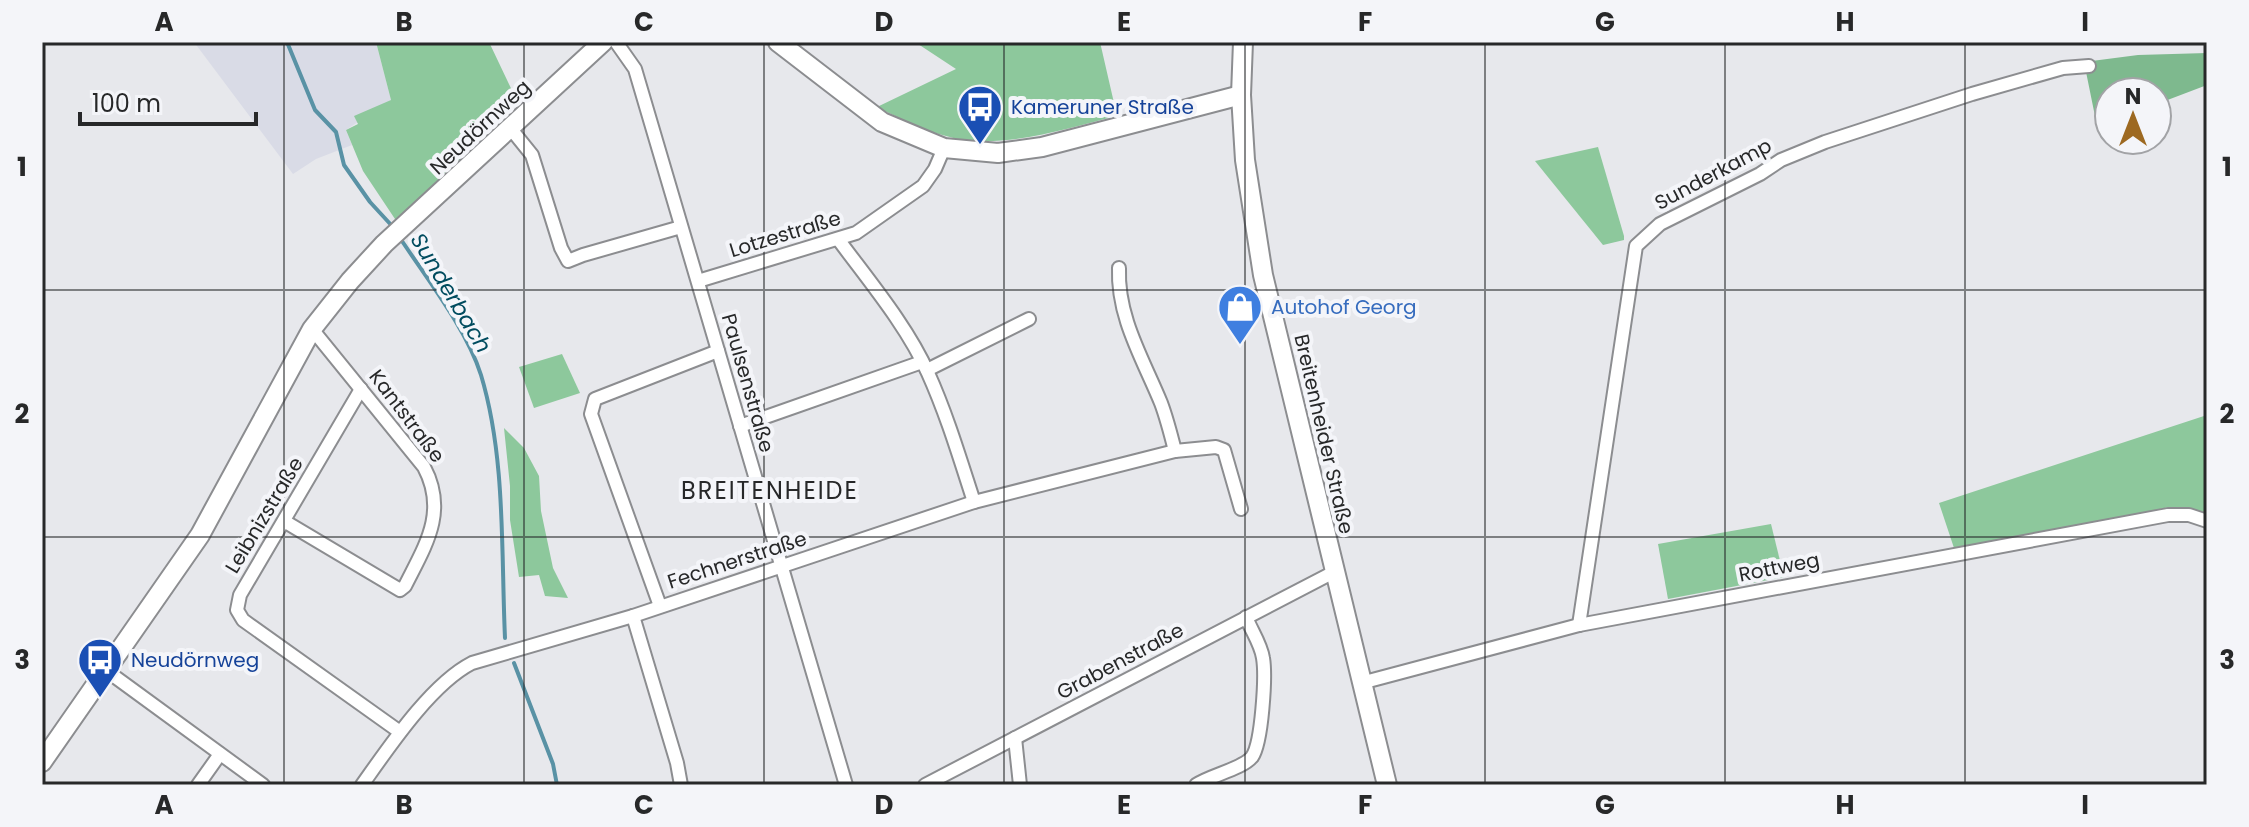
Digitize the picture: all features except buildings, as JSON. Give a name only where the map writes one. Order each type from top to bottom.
[{"type":"street","name":"Neudörnweg","points":[[42,762],[200,535],[312,329],[350,281],[398,233],[603,42]]},
{"type":"street","name":"Paulsenstraße","points":[[616,42],[635,69],[846,785]]},
{"type":"street","points":[[778,42],[882,122],[944,148],[998,153],[1042,147],[1241,95]]},
{"type":"street","name":"Breitenheider Straße","points":[[1243,42],[1241,95],[1245,160],[1263,275],[1387,785]]},
{"type":"street","name":"Sunderkamp","points":[[1579,625],[1636,246],[1645,236],[1660,224],[1760,174],[1781,160],[1825,142],[1972,94],[2063,68],[2089,66]]},
{"type":"street","points":[[511,129],[532,155],[561,248],[568,261],[681,227]]},
{"type":"street","name":"Lotzestraße","points":[[698,281],[856,233],[923,186],[944,148]]},
{"type":"street","points":[[838,239],[886,303],[925,366],[953,436],[974,502]]},
{"type":"street","points":[[1119,268],[1119,287],[1131,337],[1162,405],[1175,451]]},
{"type":"street","points":[[740,426],[925,366],[1029,319]]},
{"type":"street","name":"Kantstraße","points":[[284,521],[400,590],[405,586],[433,527],[433,490],[424,467],[312,329]]},
{"type":"street","points":[[660,606],[591,414],[591,405],[595,399],[718,351]]},
{"type":"street","name":"Leibnizstraße","points":[[361,389],[237,605],[243,620],[400,732]]},
{"type":"street","name":"Fechnerstraße","points":[[362,785],[400,732],[456,671],[472,663],[633,616],[974,502],[1175,451],[1216,447],[1224,450],[1241,509]]},
{"type":"street","name":"Rottweg","points":[[1361,683],[1579,625],[2168,515],[2189,515],[2207,521]]},
{"type":"street","name":"Grabenstraße","points":[[925,785],[1334,572]]},
{"type":"street","points":[[633,616],[681,785]]},
{"type":"street","points":[[1196,785],[1210,776],[1239,767],[1251,758],[1257,746],[1263,655],[1246,617]]},
{"type":"street","points":[[107,671],[263,785]]},
{"type":"street","points":[[1015,738],[1020,785]]},
{"type":"street","points":[[198,785],[220,754]]},
{"type":"shaded area","points":[[194,42],[376,42],[391,100],[346,130],[352,145],[316,159],[293,174]]},
{"type":"green space","points":[[376,42],[489,42],[518,103],[397,222],[363,171],[346,130],[358,124],[354,116],[391,100]]},
{"type":"green space","points":[[915,42],[1100,42],[1117,116],[1010,140],[966,140],[928,130],[877,107],[956,69]]},
{"type":"green space","points":[[2207,53],[2207,85],[2173,98],[2173,76],[2093,76],[2093,106],[2084,62],[2138,55]]},
{"type":"green space","points":[[1598,147],[1624,236],[1624,240],[1603,245],[1535,161]]},
{"type":"green space","points":[[562,354],[580,393],[534,408],[519,367]]},
{"type":"green space","points":[[2207,415],[2207,515],[2185,508],[2165,508],[1955,551],[1939,503]]},
{"type":"green space","points":[[504,428],[524,448],[539,476],[541,511],[553,568],[568,598],[545,596],[539,575],[519,577],[510,520]]},
{"type":"green space","points":[[1771,524],[1784,577],[1668,599],[1658,544]]},
{"type":"waterway","name":"Sunderbach","points":[[287,42],[315,110],[336,132],[344,165],[370,202],[393,227]]},
{"type":"waterway","name":"Sunderbach","points":[[400,238],[456,322],[481,375],[499,472],[505,638]]},
{"type":"waterway","name":"Sunderbach","points":[[514,663],[553,764],[557,785]]},
{"type":"place","name":"Kameruner Straße","points":[[980,146]]},
{"type":"place","name":"Autohof Georg","points":[[1240,346]]},
{"type":"place","name":"Neudörnweg","points":[[100,699]]},
{"type":"district","name":"BREITENHEIDE","points":[[770,490]]}]
